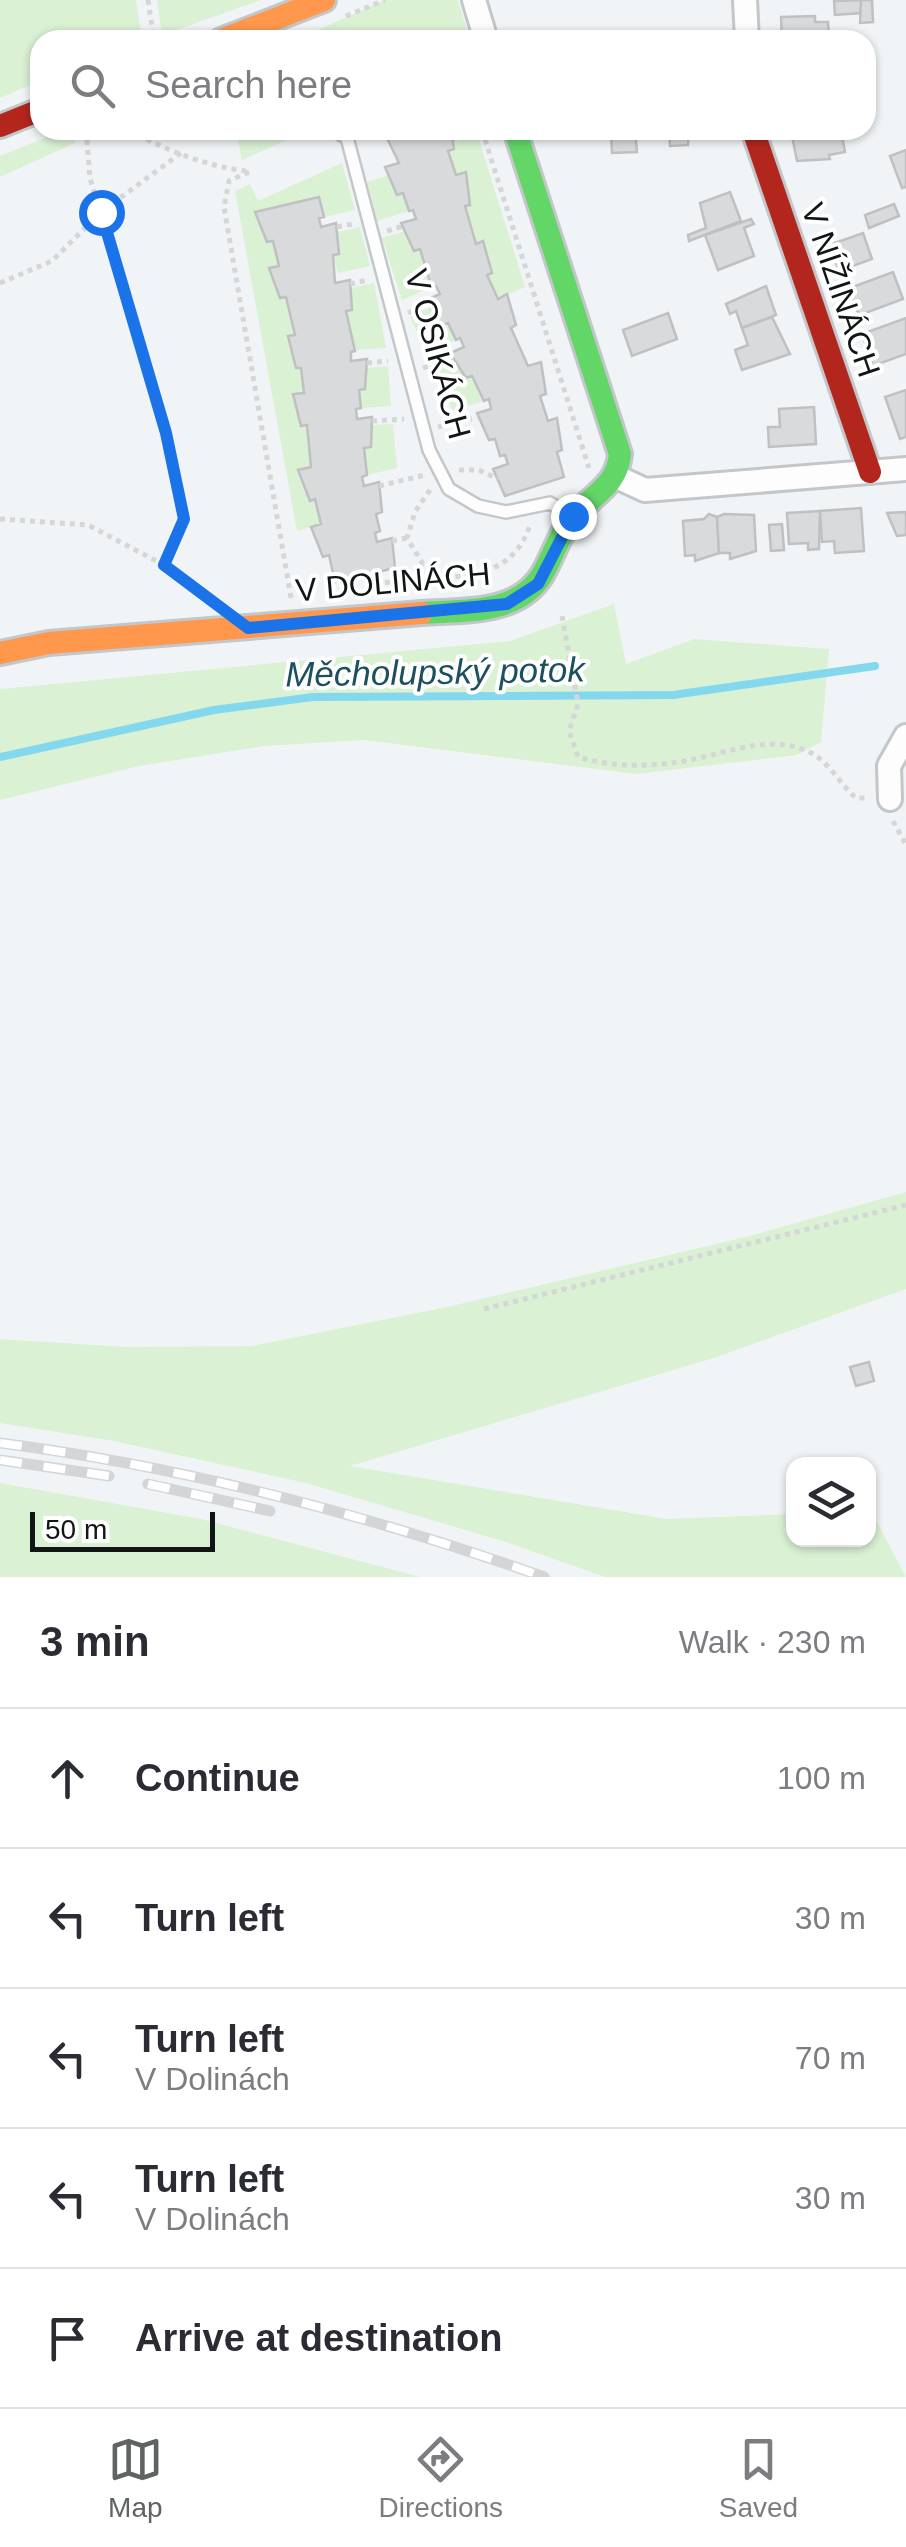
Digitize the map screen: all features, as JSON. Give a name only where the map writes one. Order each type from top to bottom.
[{"type":"street","points":[[247,30],[324,0]]},
{"type":"street","points":[[474,0],[483,30]]},
{"type":"street","points":[[746,0],[748,30]]},
{"type":"street","points":[[0,126],[30,114]]},
{"type":"street","points":[[518,140],[620,454],[617,476],[645,490],[906,469]]},
{"type":"street","name":"V NÍŽINÁCH","points":[[756,140],[870,472]]},
{"type":"street","name":"V DOLINÁCH","points":[[0,653],[49,643],[507,604],[538,584],[573,516],[617,476]]},
{"type":"street","points":[[890,799],[889,766],[906,736]]},
{"type":"lane","name":"V OSIKÁCH","points":[[349,140],[422,424],[441,476],[478,506],[506,512],[550,502],[573,516]]},
{"type":"path","points":[[148,0],[152,30]]},
{"type":"path","points":[[87,140],[90,178],[166,433],[184,519],[164,565]]},
{"type":"path","points":[[152,140],[181,153],[249,172],[228,180],[224,208],[293,624]]},
{"type":"path","points":[[485,140],[592,477],[593,501]]},
{"type":"path","points":[[0,282],[52,261],[101,212],[181,153]]},
{"type":"path","points":[[409,374],[453,357]]},
{"type":"path","points":[[372,421],[422,424],[478,417]]},
{"type":"path","points":[[379,486],[470,468],[498,479]]},
{"type":"path","points":[[407,538],[422,500],[441,476]]},
{"type":"path","points":[[365,584],[446,577],[502,565],[523,544],[532,508]]},
{"type":"path","points":[[0,518],[88,525],[164,565],[213,606]]},
{"type":"path","points":[[392,542],[407,538]]},
{"type":"path","points":[[407,538],[423,564],[446,577]]},
{"type":"path","points":[[405,581],[423,564]]},
{"type":"path","points":[[562,616],[578,704],[568,731],[578,757],[606,766],[670,764],[782,743],[816,755],[856,798],[890,799]]},
{"type":"path","points":[[484,1309],[906,1204]]},
{"type":"green space","points":[[0,0],[136,0],[140,30],[30,30],[30,85],[0,98]]},
{"type":"green space","points":[[157,0],[261,0],[176,30],[161,30]]},
{"type":"green space","points":[[385,0],[458,0],[467,30],[318,30]]},
{"type":"green space","points":[[39,140],[75,140],[0,177],[0,156]]},
{"type":"green space","points":[[238,140],[287,140],[242,160]]},
{"type":"green space","points":[[453,140],[479,140],[525,287],[498,299],[487,275],[492,272],[483,242],[476,244],[465,206],[470,204],[466,173],[456,175],[448,151],[454,149]]},
{"type":"green space","points":[[342,163],[355,210],[324,217],[319,197],[256,212],[273,241],[279,266],[269,269],[280,298],[286,297],[295,335],[288,337],[295,368],[301,368],[304,393],[294,395],[301,425],[307,425],[311,467],[298,471],[309,500],[315,499],[321,524],[297,531],[235,191],[250,184],[258,201]]},
{"type":"green space","points":[[389,175],[403,193],[409,211],[377,221],[367,182]]},
{"type":"green space","points":[[360,227],[370,266],[338,273],[333,255],[339,253],[338,232]]},
{"type":"green space","points":[[405,231],[420,249],[432,287],[402,300],[382,238]]},
{"type":"green space","points":[[374,283],[386,348],[356,350],[346,311],[352,310],[351,288]]},
{"type":"green space","points":[[431,307],[442,325],[448,323],[456,340],[427,354],[410,317]]},
{"type":"green space","points":[[455,360],[466,378],[472,376],[484,401],[453,411],[434,370]]},
{"type":"green space","points":[[388,366],[391,406],[361,408],[359,390],[365,389],[367,368]]},
{"type":"green space","points":[[393,424],[397,468],[367,475],[364,448],[371,447],[372,425]]},
{"type":"green space","points":[[614,604],[626,664],[694,639],[829,649],[821,742],[797,755],[637,774],[364,740],[264,746],[139,766],[0,800],[0,689],[510,641]]},
{"type":"green space","points":[[906,1192],[906,1289],[714,1358],[350,1466],[667,1519],[786,1514],[786,1547],[876,1547],[876,1520],[906,1577],[605,1577],[506,1542],[306,1483],[114,1441],[0,1423],[0,1339],[126,1347],[252,1346],[447,1307],[746,1237]]},
{"type":"green space","points":[[0,1483],[201,1519],[420,1577],[0,1577]]},
{"type":"building","points":[[861,0],[861,13],[835,15],[834,1]]},
{"type":"building","points":[[861,0],[872,0],[873,22],[860,23]]},
{"type":"building","points":[[815,16],[815,22],[828,22],[828,30],[782,30],[781,17]]},
{"type":"building","points":[[388,140],[453,140],[454,149],[448,151],[456,175],[466,172],[470,205],[465,206],[476,244],[483,241],[492,273],[487,275],[498,299],[507,294],[516,325],[511,328],[528,366],[541,362],[546,394],[540,396],[548,421],[557,418],[562,450],[557,452],[564,477],[505,496],[493,469],[508,464],[505,455],[500,456],[495,439],[489,440],[477,413],[491,409],[489,399],[484,401],[472,376],[466,378],[450,353],[464,347],[448,323],[442,326],[426,300],[440,294],[436,286],[432,288],[420,249],[414,251],[401,223],[416,219],[403,193],[397,195],[385,167],[399,163]]},
{"type":"building","points":[[611,140],[636,140],[637,152],[612,153]]},
{"type":"building","points":[[670,140],[688,140],[688,145],[670,146]]},
{"type":"building","points":[[793,140],[843,140],[845,152],[829,155],[830,159],[797,161]]},
{"type":"building","points":[[906,150],[906,187],[902,188],[890,156]]},
{"type":"building","points":[[730,192],[741,221],[689,241],[688,235],[706,228],[700,203]]},
{"type":"building","points":[[319,197],[324,217],[319,218],[321,227],[336,223],[339,254],[333,255],[335,283],[350,280],[352,310],[346,311],[355,351],[351,352],[351,361],[367,359],[365,389],[359,390],[361,408],[356,409],[357,419],[372,417],[371,447],[364,448],[367,475],[362,477],[364,486],[379,482],[382,512],[376,514],[380,531],[375,533],[377,542],[392,538],[395,568],[335,582],[329,555],[323,557],[311,527],[321,524],[315,499],[310,501],[298,470],[311,467],[307,425],[301,426],[293,394],[304,393],[301,368],[296,368],[288,336],[295,335],[286,297],[280,298],[269,268],[279,266],[273,241],[267,242],[255,212]]},
{"type":"building","points":[[894,204],[899,216],[869,228],[865,215]]},
{"type":"building","points":[[751,219],[754,224],[744,228],[754,256],[718,270],[705,235]]},
{"type":"building","points":[[863,233],[872,259],[839,271],[829,245]]},
{"type":"building","points":[[893,272],[903,299],[860,315],[849,299],[850,288]]},
{"type":"building","points":[[766,286],[776,315],[742,328],[736,311],[730,314],[726,304]]},
{"type":"building","points":[[668,313],[677,339],[632,356],[623,330]]},
{"type":"building","points":[[772,317],[790,354],[742,370],[735,350],[748,345],[742,328]]},
{"type":"building","points":[[906,318],[906,354],[873,366],[862,334]]},
{"type":"building","points":[[906,390],[906,437],[900,439],[885,397]]},
{"type":"building","points":[[814,407],[816,444],[769,447],[768,427],[780,427],[779,409]]},
{"type":"building","points":[[861,508],[864,551],[835,553],[834,541],[822,542],[820,511]]},
{"type":"building","points":[[820,511],[819,549],[808,550],[808,543],[789,544],[787,513]]},
{"type":"building","points":[[906,512],[906,535],[897,536],[887,513]]},
{"type":"building","points":[[709,514],[717,517],[719,553],[695,561],[695,555],[685,556],[683,521],[704,519]]},
{"type":"building","points":[[754,515],[756,551],[730,559],[730,553],[719,553],[717,517]]},
{"type":"building","points":[[782,524],[784,550],[771,551],[769,525]]},
{"type":"building","points":[[869,1362],[874,1381],[856,1386],[850,1367]]},
{"type":"waterway","name":"Měcholupský potok","points":[[0,757],[214,710],[313,697],[673,695],[875,666]]},
{"type":"railway","points":[[0,1443],[138,1465],[276,1496],[411,1533],[544,1577]]},
{"type":"railway","points":[[0,1460],[109,1476]]},
{"type":"railway","points":[[148,1484],[270,1511]]},
{"type":"traffic: fast","points":[[422,613],[488,608],[504,604],[531,588],[570,521],[604,488],[618,465],[620,454],[518,140]]},
{"type":"traffic: slow","points":[[247,30],[324,0]]},
{"type":"traffic: slow","points":[[0,653],[49,643],[422,613]]},
{"type":"traffic: jam","points":[[0,126],[30,114]]},
{"type":"traffic: jam","points":[[756,140],[870,472]]},
{"type":"route","points":[[101,212],[166,433],[184,519],[164,565],[213,606],[248,628],[507,604],[538,584],[550,568],[573,516]]}]
